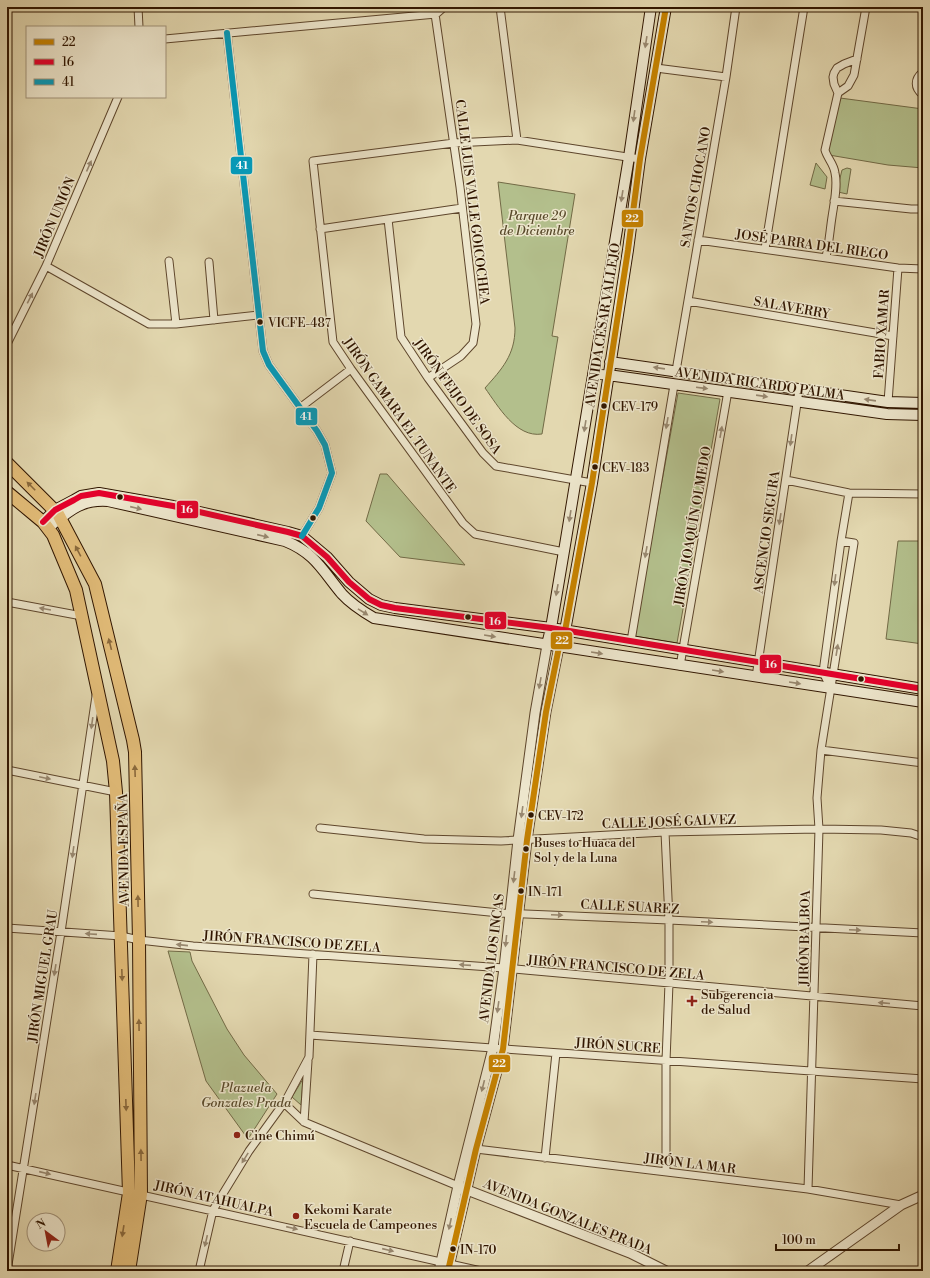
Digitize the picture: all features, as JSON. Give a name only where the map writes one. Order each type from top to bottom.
[{"type":"main road","name":"AVENIDA CÉSAR VALLEJO","points":[[547,645],[564,552],[629,157],[651,7]]},
{"type":"main road","name":"AVENIDA CÉSAR VALLEJO","points":[[559,647],[565,630],[592,483],[628,250],[640,159],[666,7]]},
{"type":"main road","name":"AVENIDA RICARDO PALMA","points":[[610,362],[888,402],[923,403]]},
{"type":"main road","name":"AVENIDA RICARDO PALMA","points":[[608,376],[728,391],[887,414],[923,415]]},
{"type":"main road","name":"AVENIDA ESPAÑA","points":[[7,463],[58,514],[95,584],[135,752],[142,1194],[129,1271]]},
{"type":"main road","name":"AVENIDA ESPAÑA","points":[[7,492],[45,525],[53,535],[76,590],[98,685],[113,761],[116,792],[129,1193],[117,1271]]},
{"type":"main road","points":[[45,525],[81,496],[99,493],[108,494],[189,510],[302,536],[327,557],[349,582],[369,599],[381,605],[403,610],[565,630],[923,689]]},
{"type":"main road","points":[[58,514],[70,511],[86,502],[96,500],[285,541],[297,546],[312,557],[329,576],[342,594],[353,605],[374,618],[923,702]]},
{"type":"main road","points":[[76,590],[80,583],[88,580],[95,584]]},
{"type":"street","points":[[138,7],[138,26]]},
{"type":"street","points":[[166,39],[435,10],[444,7]]},
{"type":"street","points":[[500,7],[517,140]]},
{"type":"street","name":"SANTOS CHOCANO","points":[[676,371],[726,77],[736,7]]},
{"type":"street","points":[[765,249],[804,7]]},
{"type":"street","points":[[838,94],[848,86],[856,70],[866,7]]},
{"type":"street","name":"CALLE LUIS VALLE GOICOCHEA","points":[[428,378],[461,356],[473,343],[476,324],[454,143],[435,10]]},
{"type":"street","points":[[227,33],[263,351],[269,365],[301,407],[325,445],[332,473],[319,508],[302,536]]},
{"type":"street","points":[[826,257],[834,201],[836,174],[825,150],[838,94],[833,77],[837,68],[857,59]]},
{"type":"street","points":[[656,68],[726,77]]},
{"type":"street","points":[[923,72],[917,78],[916,85],[918,91],[923,95]]},
{"type":"street","name":"JIRÓN UNIÓN","points":[[7,344],[46,266],[118,98]]},
{"type":"street","points":[[454,143],[517,140],[640,159]]},
{"type":"street","name":"JIRÓN GAMARA EL TUNANTE","points":[[454,143],[313,161],[333,342],[462,523],[475,534],[564,552]]},
{"type":"street","points":[[834,201],[923,209]]},
{"type":"street","points":[[320,229],[462,208]]},
{"type":"street","name":"JIRÓN FEIJO DE SOSA","points":[[388,219],[401,337],[428,378],[483,453],[496,466],[592,483]]},
{"type":"street","name":"JOSÉ PARRA DEL RIEGO","points":[[698,240],[898,268],[923,269]]},
{"type":"street","points":[[169,261],[176,324]]},
{"type":"street","points":[[209,262],[214,320]]},
{"type":"street","points":[[46,266],[149,324],[176,324],[260,315]]},
{"type":"street","name":"FABIO XAMAR","points":[[888,402],[898,268]]},
{"type":"street","name":"SALAVERRY","points":[[688,301],[893,336]]},
{"type":"street","points":[[7,326],[14,330]]},
{"type":"street","name":"AVENIDA RICARDO PALMA","points":[[595,360],[610,362]]},
{"type":"street","points":[[301,407],[351,369]]},
{"type":"street","name":"AVENIDA RICARDO PALMA","points":[[593,374],[608,376]]},
{"type":"street","points":[[630,641],[674,385]]},
{"type":"street","name":"ASCENCIO SEGURA","points":[[756,677],[786,480],[796,401],[799,390]]},
{"type":"street","name":"JIRÓN JOAQUÍN OLMEDO","points":[[680,666],[728,391]]},
{"type":"street","points":[[786,480],[849,493],[923,494]]},
{"type":"street","points":[[828,673],[840,541],[849,493]]},
{"type":"street","points":[[828,673],[854,543],[840,541]]},
{"type":"street","points":[[7,602],[82,616]]},
{"type":"street","name":"AVENIDA LOS INCAS","points":[[445,1267],[467,1190],[476,1149],[503,1049],[508,969],[535,713],[547,645]]},
{"type":"street","name":"AVENIDA LOS INCAS","points":[[522,840],[559,647]]},
{"type":"street","name":"JIRÓN BALBOA","points":[[808,1189],[813,1072],[819,829],[817,798],[821,750],[831,689],[828,673]]},
{"type":"street","name":"JIRÓN MIGUEL GRAU","points":[[7,1271],[61,932],[98,685]]},
{"type":"street","points":[[821,750],[923,763]]},
{"type":"street","points":[[7,770],[116,792]]},
{"type":"street","name":"CALLE JOSÉ GALVEZ","points":[[320,828],[424,839],[501,841],[665,832],[819,829],[881,830],[910,833],[923,837]]},
{"type":"street","points":[[665,832],[669,983],[666,1061],[666,1172]]},
{"type":"street","name":"CALLE SUAREZ","points":[[313,894],[514,913],[923,933]]},
{"type":"street","name":"JIRÓN FRANCISCO DE ZELA","points":[[7,928],[121,936],[138,940],[193,946],[508,969],[923,1006]]},
{"type":"street","points":[[304,1122],[310,1035],[313,954]]},
{"type":"street","name":"AVENIDA LOS INCAS","points":[[445,1267],[458,1186],[493,1048],[508,969]]},
{"type":"street","name":"JIRÓN SUCRE","points":[[310,1035],[923,1079]]},
{"type":"street","points":[[545,1158],[556,1053]]},
{"type":"street","points":[[199,1271],[212,1210],[249,1151],[284,1103],[308,1057]]},
{"type":"street","name":"AVENIDA GONZALES PRADA","points":[[284,1103],[304,1122],[467,1190],[630,1254],[666,1271]]},
{"type":"street","name":"JIRÓN LA MAR","points":[[476,1149],[808,1189],[901,1205]]},
{"type":"street","name":"JIRÓN ATAHUALPA","points":[[7,1165],[350,1241],[445,1267],[481,1271]]},
{"type":"street","points":[[808,1271],[901,1205],[923,1195]]},
{"type":"street","points":[[343,1271],[350,1241]]},
{"type":"green space","points":[[840,98],[923,109],[923,168],[888,165],[829,155],[828,149]]},
{"type":"green space","points":[[816,163],[827,177],[825,189],[810,185]]},
{"type":"green space","points":[[847,168],[851,169],[847,194],[838,192],[837,190],[842,170]]},
{"type":"green space","name":"Parque 29 de Diciembre","points":[[498,182],[575,194],[552,336],[558,337],[542,434],[533,434],[516,426],[502,412],[485,388],[502,368],[510,354],[513,346],[515,328]]},
{"type":"green space","points":[[678,393],[720,399],[677,643],[634,636]]},
{"type":"green space","points":[[380,474],[387,474],[465,565],[400,557],[366,521]]},
{"type":"green space","points":[[898,541],[923,541],[923,644],[886,639]]},
{"type":"green space","name":"Plazuela Gonzales Prada","points":[[168,951],[190,952],[192,961],[227,1029],[244,1055],[277,1094],[248,1139],[206,1081]]},
{"type":"green space","points":[[303,1079],[301,1105],[292,1097]]},
{"type":"transit line","name":"22","points":[[448,1271],[476,1149],[503,1049],[527,840],[546,712],[559,647],[565,631],[592,483],[628,250],[640,159],[666,7]]},
{"type":"transit line","name":"41","points":[[227,33],[263,351],[269,365],[317,431],[325,445],[332,473],[319,508],[302,536]]},
{"type":"transit line","name":"16","points":[[43,522],[55,510],[81,496],[99,493],[173,506],[302,536],[327,557],[349,582],[369,599],[381,605],[551,628],[923,689]]},
{"type":"place","name":"VICFE-487","points":[[260,322]]},
{"type":"place","name":"CEV-179","points":[[604,406]]},
{"type":"place","name":"CEV-183","points":[[595,467]]},
{"type":"place","name":"CEV-172","points":[[531,815]]},
{"type":"place","name":"Buses to Huaca del Sol y de la Luna","points":[[526,849]]},
{"type":"place","name":"IN-171","points":[[521,891]]},
{"type":"place","name":"Subgerencia de Salud","points":[[692,1001]]},
{"type":"place","name":"Cine Chimú","points":[[237,1135]]},
{"type":"place","name":"Kekomi Karate Escuela de Campeones","points":[[296,1216]]},
{"type":"place","name":"IN-170","points":[[453,1249]]}]
